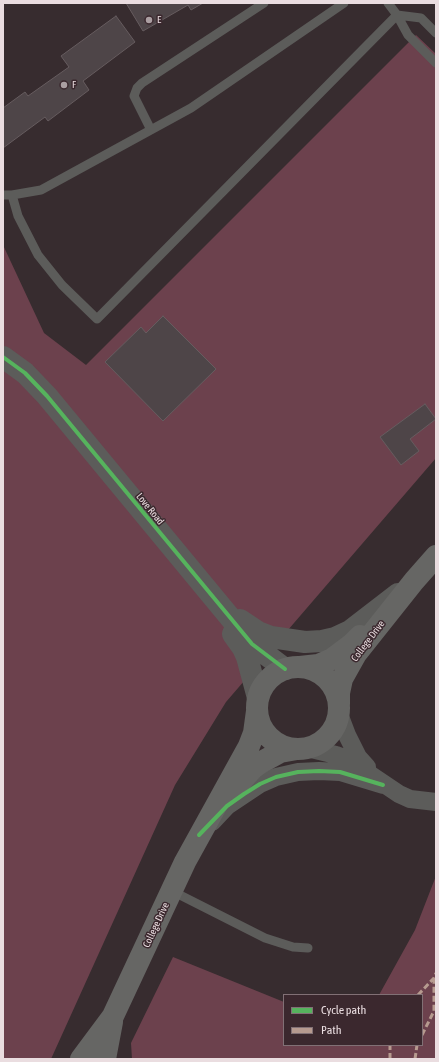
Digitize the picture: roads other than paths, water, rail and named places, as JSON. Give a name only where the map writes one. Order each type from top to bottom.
[{"type":"main road","name":"College Drive","points":[[290,668],[318,664],[332,659],[342,652],[352,644],[436,556]]},
{"type":"main road","name":"College Drive","points":[[339,711],[340,685],[346,671],[356,654],[414,580]]},
{"type":"main road","points":[[290,668],[307,668],[318,672],[329,681],[337,694],[339,711],[334,728],[328,736],[316,745],[302,749],[281,746],[271,739],[260,725],[258,705],[260,692],[275,674],[290,668]]},
{"type":"main road","name":"College Drive","points":[[81,1059],[113,1016],[172,891],[184,862],[249,746],[254,730],[258,705]]},
{"type":"main road","name":"College Drive","points":[[199,835],[224,801],[253,768],[280,752],[302,749]]},
{"type":"main road","name":"College Drive","points":[[105,1059],[113,1016]]},
{"type":"street","name":"Love Road","points":[[3,357],[25,373],[47,396],[252,644],[290,668]]},
{"type":"street","name":"Love Road","points":[[189,568],[242,648],[253,676],[258,705]]},
{"type":"street","points":[[189,568],[232,613],[247,626],[271,637],[305,642],[322,641],[335,638],[350,631],[414,580]]},
{"type":"street","points":[[339,711],[347,735],[358,757],[383,785]]},
{"type":"street","points":[[302,749],[336,755],[348,759],[383,785],[399,794],[410,799],[436,802]]},
{"type":"street","points":[[199,835],[227,806],[260,784],[276,777],[298,772],[340,772],[383,785]]},
{"type":"lane","points":[[151,130],[134,96],[137,88],[264,3]]},
{"type":"lane","points":[[344,3],[191,108],[41,190],[8,195],[38,255],[62,285],[97,319],[397,14]]},
{"type":"lane","points":[[388,3],[397,14],[408,35],[436,63]]},
{"type":"lane","points":[[397,14],[421,18],[436,33]]},
{"type":"lane","points":[[172,891],[266,938],[293,947],[308,948]]},
{"type":"place","name":"E","points":[[149,20]]},
{"type":"place","name":"F","points":[[64,85]]}]
